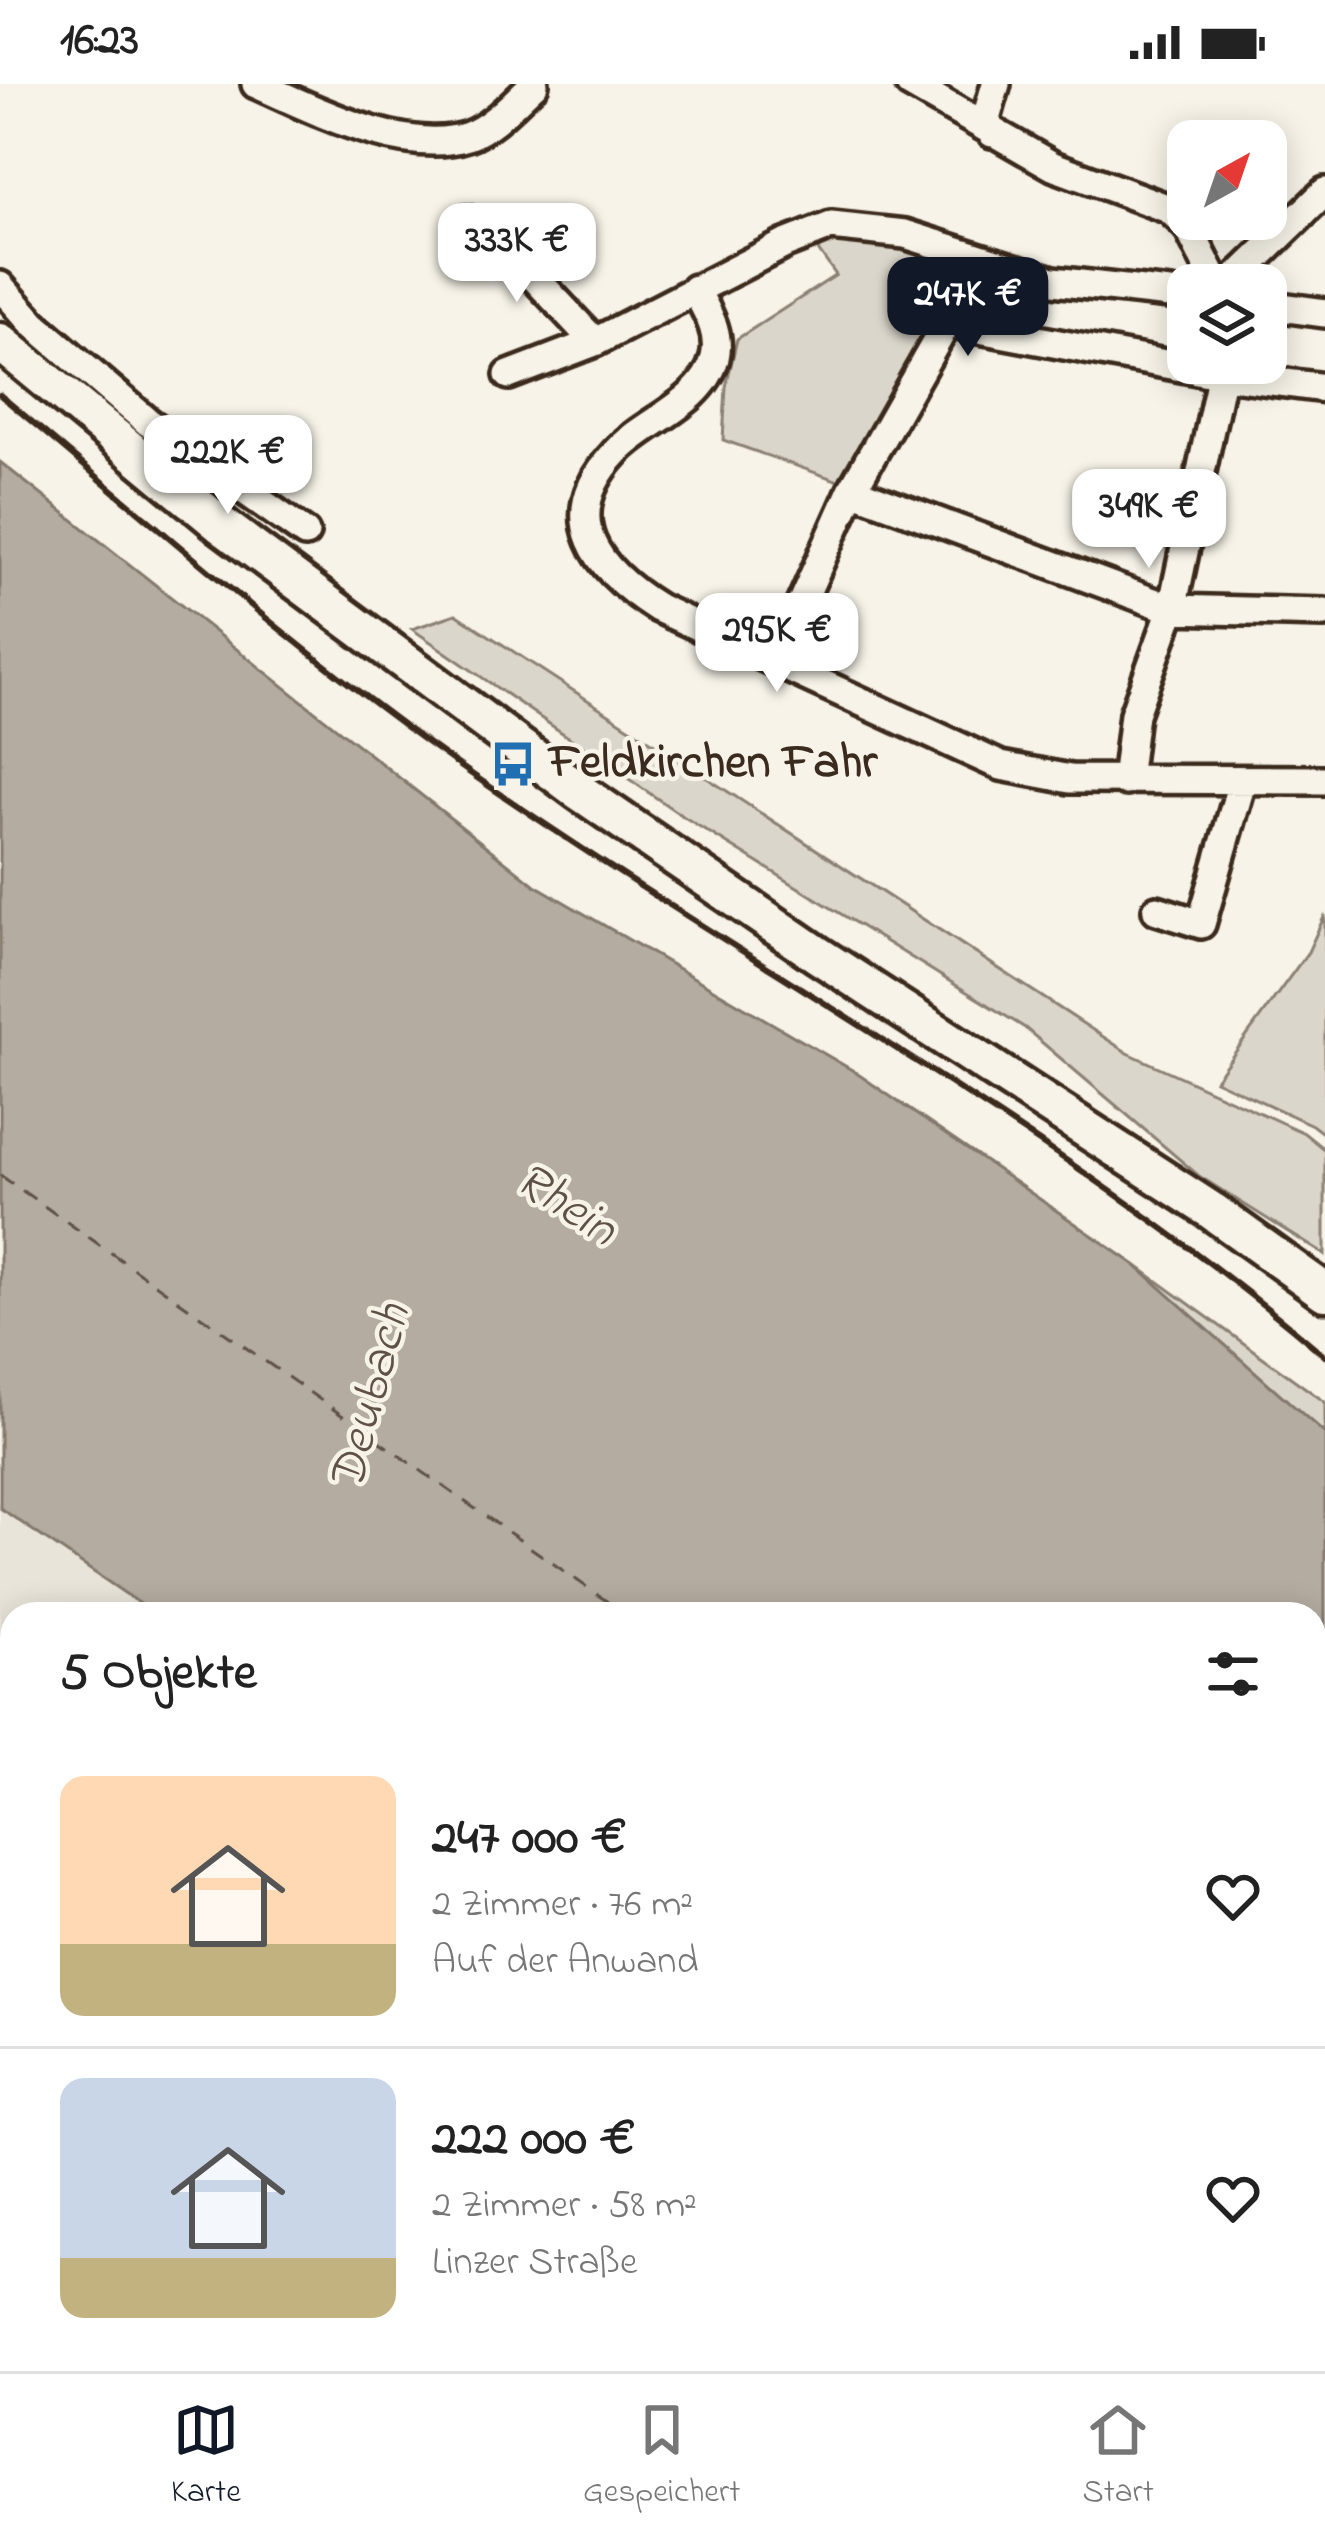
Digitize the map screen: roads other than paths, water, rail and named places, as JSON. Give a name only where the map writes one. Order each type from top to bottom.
[{"type":"main road","points":[[0,341],[220,524],[452,700],[692,871],[1212,1210],[1325,1292]]},
{"type":"street","points":[[256,84],[358,128],[417,139],[466,137],[534,84]]},
{"type":"street","points":[[910,84],[1053,166],[1169,209],[1188,227],[1206,264]]},
{"type":"street","points":[[992,133],[986,119],[996,84]]},
{"type":"street","points":[[1251,264],[1325,192]]},
{"type":"street","points":[[466,220],[484,225],[595,342]]},
{"type":"street","points":[[509,375],[595,342],[831,226],[905,234],[1053,281],[1167,294]]},
{"type":"street","points":[[0,286],[34,324],[184,451],[305,533]]},
{"type":"street","points":[[695,289],[716,331],[710,372],[698,388],[616,451],[590,498],[586,521],[592,547],[623,586],[658,608],[1001,766],[1070,779],[1325,780]]},
{"type":"street","points":[[1287,308],[1325,313]]},
{"type":"street","points":[[776,660],[852,490],[947,323],[1167,360]]},
{"type":"street","points":[[1287,381],[1325,388]]},
{"type":"street","points":[[1126,781],[1133,714],[1172,610],[1221,384]]},
{"type":"street","points":[[852,490],[1172,610],[1325,613]]},
{"type":"street","points":[[1156,910],[1201,924],[1242,782]]},
{"type":"water","points":[[0,462],[535,885],[852,1070],[1134,1264],[1325,1434],[1325,1602],[137,1602],[0,1508]]},
{"type":"railway","points":[[0,395],[232,590],[411,731],[580,847],[1015,1125],[1225,1275],[1325,1356]]},
{"type":"place","name":"Feldkirchen Fahr","points":[[513,764]]},
{"type":"water label","name":"Rhein","points":[[565,1206]]},
{"type":"water label","name":"Deubach","points":[[372,1398]]}]
